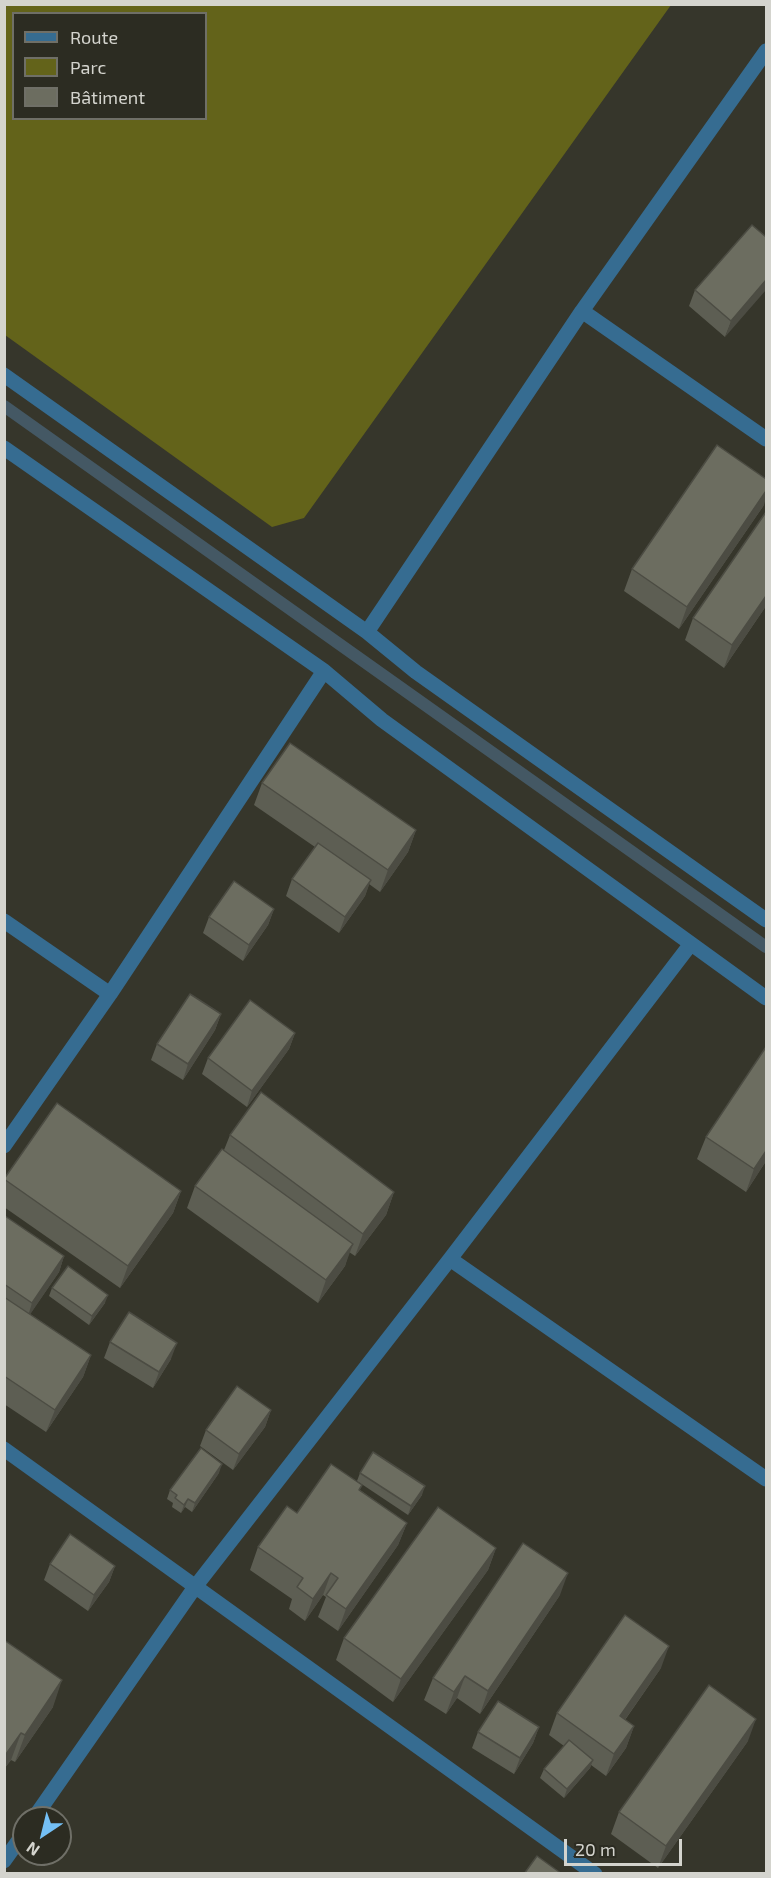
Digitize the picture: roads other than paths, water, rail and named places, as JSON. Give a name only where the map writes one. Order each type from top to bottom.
[{"type":"street","points":[[367,632],[582,311],[766,51]]},
{"type":"street","points":[[582,311],[766,439]]},
{"type":"street","points":[[4,375],[367,632],[425,679],[766,921]]},
{"type":"street","points":[[4,448],[324,671],[382,720],[766,998]]},
{"type":"street","points":[[4,1146],[110,994],[324,671]]},
{"type":"street","points":[[4,921],[110,994]]},
{"type":"street","points":[[42,1806],[195,1587],[690,945]]},
{"type":"street","points":[[450,1259],[766,1479]]},
{"type":"street","points":[[4,1449],[595,1874]]},
{"type":"waterway","points":[[4,406],[766,947]]}]
